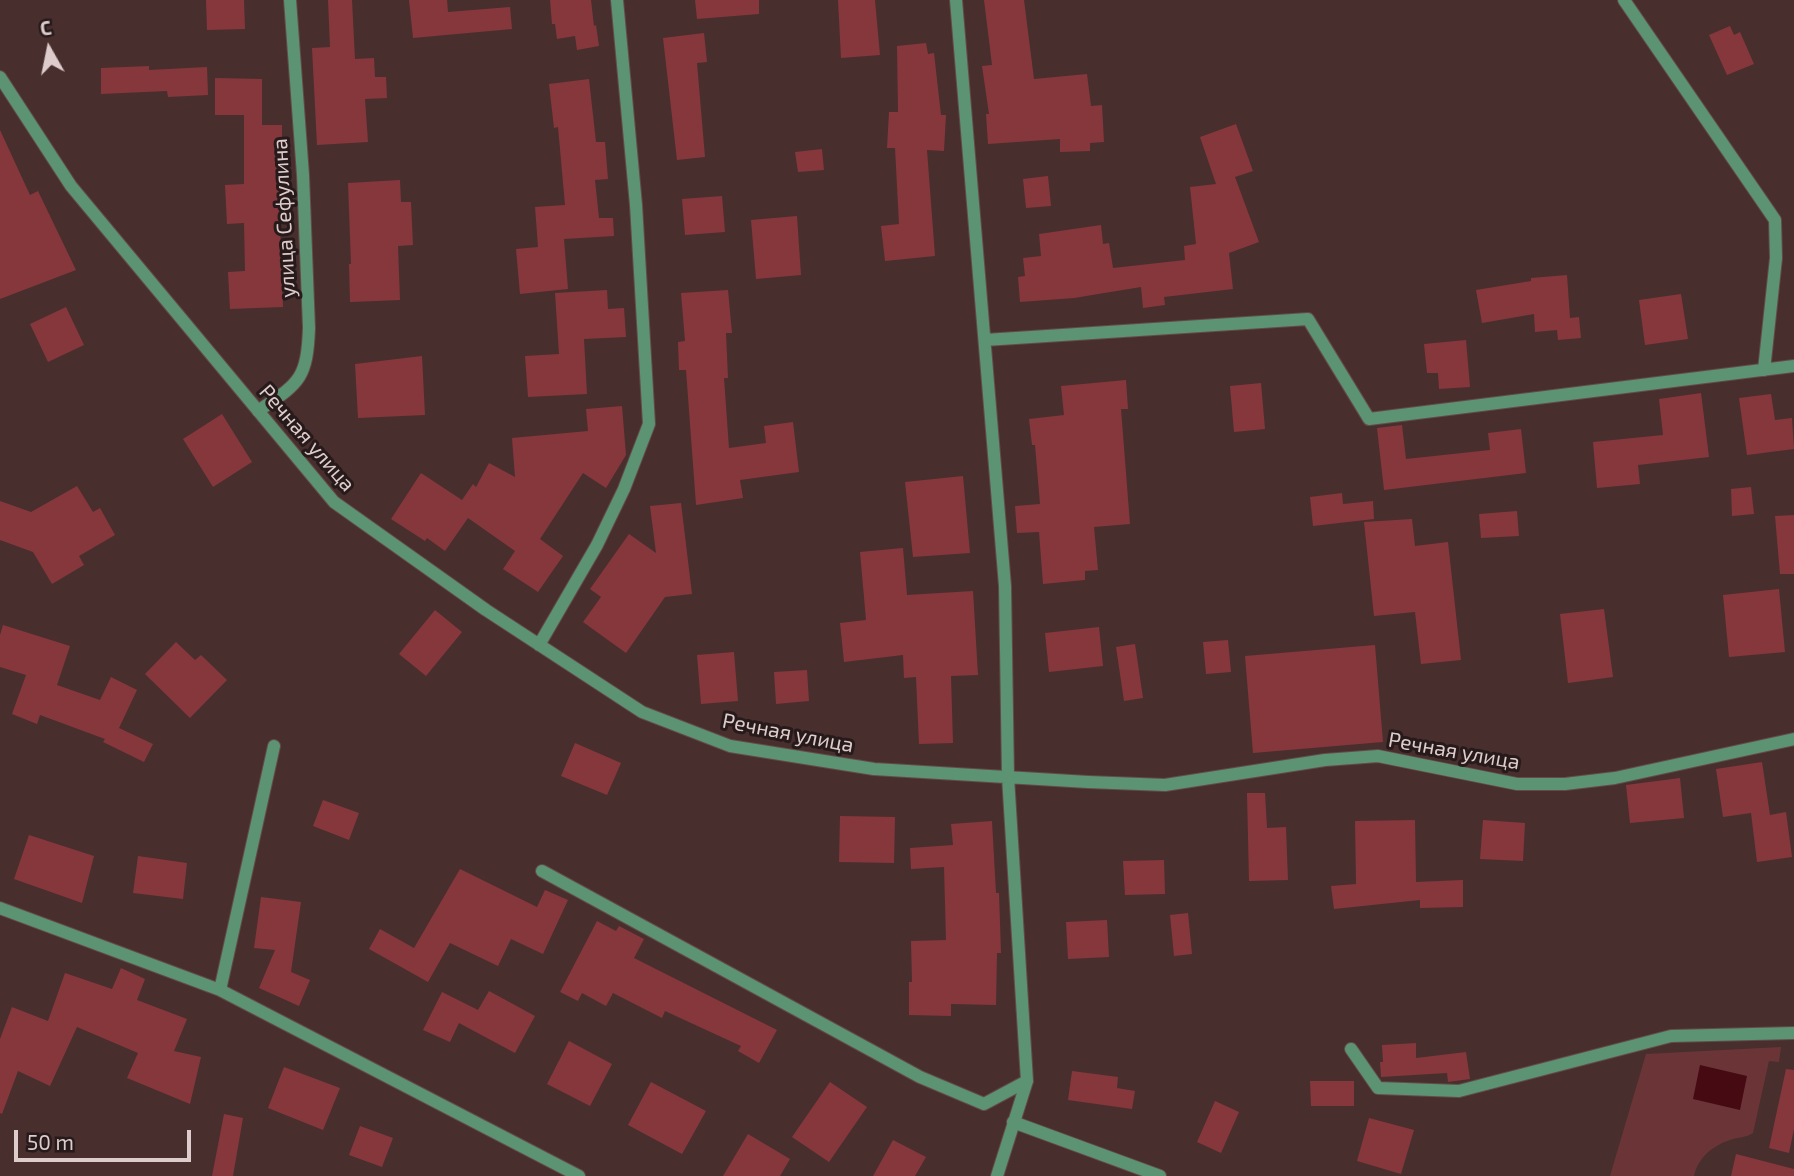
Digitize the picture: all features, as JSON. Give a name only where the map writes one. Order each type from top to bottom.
[{"type":"street","name":"улица Сефулина","points":[[258,411],[299,380],[305,369],[308,352],[303,175],[290,0]]},
{"type":"street","points":[[539,645],[597,545],[624,489],[649,424],[636,205],[617,0]]},
{"type":"street","points":[[956,0],[1005,586],[1007,777],[1027,1081],[997,1176]]},
{"type":"street","points":[[1624,0],[1774,220],[1776,258],[1764,370]]},
{"type":"street","name":"Речная улица","points":[[0,77],[71,186],[334,502],[486,610],[642,712],[730,746],[874,769],[1165,785],[1325,760],[1378,756],[1517,784],[1565,784],[1615,778],[1794,739]]},
{"type":"street","points":[[985,340],[1308,319],[1369,419],[1794,366]]},
{"type":"street","points":[[220,990],[274,746]]},
{"type":"street","points":[[542,871],[920,1077],[984,1104],[1027,1081]]},
{"type":"street","points":[[0,908],[220,990],[579,1176]]},
{"type":"street","points":[[1351,1049],[1378,1088],[1459,1091],[1671,1035],[1794,1033]]},
{"type":"street","points":[[1013,1122],[1160,1176]]},
{"type":"shaded area","points":[[1781,1047],[1779,1062],[1769,1061],[1753,1133],[1712,1149],[1702,1158],[1694,1176],[1610,1176],[1646,1054]]},
{"type":"shaded area","points":[[1700,1065],[1747,1076],[1740,1110],[1693,1099]]},
{"type":"building","points":[[206,0],[244,0],[245,29],[207,30]]},
{"type":"building","points":[[328,0],[352,0],[355,59],[374,58],[375,77],[386,77],[387,98],[365,99],[368,142],[317,145],[312,48],[330,47]]},
{"type":"building","points":[[409,0],[447,0],[448,12],[510,7],[512,29],[413,38]]},
{"type":"building","points":[[550,0],[591,0],[599,46],[577,50],[575,36],[557,39],[555,24],[552,24]]},
{"type":"building","points":[[695,0],[759,0],[759,14],[697,19]]},
{"type":"building","points":[[838,0],[875,0],[880,55],[841,58]]},
{"type":"building","points":[[984,0],[1024,0],[1034,79],[1087,74],[1091,106],[1102,105],[1104,142],[1090,143],[1090,151],[1060,152],[1060,139],[988,144],[986,114],[989,114],[982,66],[992,65]]},
{"type":"building","points":[[1730,26],[1734,35],[1740,32],[1754,64],[1727,75],[1709,35]]},
{"type":"building","points":[[704,33],[707,62],[697,63],[705,157],[677,160],[663,38]]},
{"type":"building","points":[[926,43],[928,54],[934,53],[941,115],[946,115],[944,151],[927,150],[935,256],[885,261],[881,226],[899,224],[895,148],[887,148],[889,112],[898,112],[897,46]]},
{"type":"building","points":[[149,66],[149,70],[207,67],[208,95],[168,97],[167,91],[101,94],[101,68]]},
{"type":"building","points":[[215,78],[262,79],[262,125],[282,125],[282,169],[278,169],[283,307],[230,309],[228,272],[245,271],[244,223],[227,224],[225,185],[244,184],[244,115],[215,115]]},
{"type":"building","points":[[589,79],[596,142],[605,142],[608,179],[595,180],[599,218],[613,218],[614,236],[564,239],[568,289],[520,294],[516,249],[538,247],[535,207],[565,205],[558,127],[554,128],[549,84]]},
{"type":"building","points":[[1236,124],[1253,171],[1235,177],[1259,242],[1229,253],[1233,289],[1164,297],[1165,305],[1143,308],[1141,287],[1074,298],[1020,302],[1018,277],[1025,276],[1023,258],[1041,256],[1039,234],[1101,225],[1103,244],[1109,243],[1113,268],[1185,260],[1184,246],[1196,244],[1190,187],[1216,184],[1200,137]]},
{"type":"building","points":[[0,130],[30,195],[38,191],[76,270],[0,299]]},
{"type":"building","points":[[822,149],[824,170],[798,172],[795,152]]},
{"type":"building","points":[[1048,176],[1051,206],[1026,208],[1023,179]]},
{"type":"building","points":[[400,180],[401,202],[411,202],[413,245],[398,246],[400,300],[350,302],[348,183]]},
{"type":"building","points":[[722,196],[725,232],[685,235],[682,199]]},
{"type":"building","points":[[797,216],[801,275],[756,279],[751,220]]},
{"type":"building","points":[[1567,275],[1570,318],[1579,317],[1581,338],[1558,340],[1557,330],[1535,332],[1534,314],[1482,323],[1476,290],[1531,281],[1531,278]]},
{"type":"building","points":[[607,290],[608,309],[624,308],[626,337],[584,339],[587,394],[528,397],[525,356],[559,354],[555,293]]},
{"type":"building","points":[[728,290],[732,333],[726,333],[728,378],[724,378],[729,448],[766,443],[764,426],[793,422],[799,472],[740,480],[743,498],[696,505],[686,370],[679,370],[678,342],[685,341],[681,293]]},
{"type":"building","points":[[1681,294],[1688,339],[1645,345],[1639,300]]},
{"type":"building","points":[[66,307],[84,345],[48,362],[30,324]]},
{"type":"building","points":[[1466,340],[1470,387],[1439,389],[1438,373],[1427,373],[1424,344]]},
{"type":"building","points":[[422,356],[425,415],[358,418],[355,364]]},
{"type":"building","points":[[1126,380],[1128,409],[1121,409],[1130,524],[1094,527],[1098,570],[1085,571],[1085,580],[1043,584],[1039,532],[1017,533],[1015,506],[1040,504],[1035,445],[1032,445],[1029,419],[1064,415],[1061,386]]},
{"type":"building","points":[[1261,383],[1265,429],[1234,432],[1230,386]]},
{"type":"building","points":[[1701,393],[1709,457],[1638,465],[1640,484],[1597,488],[1593,442],[1663,435],[1659,399]]},
{"type":"building","points":[[1771,394],[1775,420],[1792,418],[1794,449],[1747,455],[1739,398]]},
{"type":"building","points":[[622,406],[626,455],[606,488],[583,473],[540,539],[563,556],[538,592],[503,569],[515,551],[468,518],[445,551],[391,519],[421,473],[462,500],[473,484],[476,487],[489,463],[515,477],[512,438],[588,431],[586,409]]},
{"type":"building","points":[[222,414],[252,462],[213,487],[183,439]]},
{"type":"building","points":[[1402,425],[1406,459],[1490,450],[1488,433],[1521,429],[1526,473],[1384,490],[1377,428]]},
{"type":"building","points":[[963,476],[970,553],[913,557],[905,482]]},
{"type":"building","points":[[77,486],[93,512],[100,508],[115,535],[79,556],[84,565],[52,584],[33,552],[0,540],[0,501],[31,512]]},
{"type":"building","points":[[1751,487],[1754,514],[1732,516],[1731,489]]},
{"type":"building","points":[[1342,493],[1343,504],[1373,501],[1374,519],[1313,526],[1310,497]]},
{"type":"building","points":[[681,503],[692,594],[665,597],[626,653],[583,622],[601,597],[590,589],[629,534],[656,553],[650,506]]},
{"type":"building","points":[[1517,511],[1519,536],[1481,538],[1479,514]]},
{"type":"building","points":[[1794,515],[1794,574],[1780,574],[1775,516]]},
{"type":"building","points":[[1412,519],[1415,546],[1448,542],[1461,660],[1421,664],[1415,612],[1374,616],[1364,522]]},
{"type":"building","points":[[903,548],[907,595],[973,591],[978,675],[951,676],[953,743],[919,744],[916,677],[904,678],[903,655],[844,662],[840,623],[866,620],[860,552]]},
{"type":"building","points":[[1779,589],[1785,652],[1729,657],[1723,595]]},
{"type":"building","points":[[1604,609],[1613,677],[1568,683],[1560,614]]},
{"type":"building","points":[[435,610],[462,632],[426,676],[399,654]]},
{"type":"building","points":[[3,625],[70,646],[57,685],[100,700],[111,677],[137,690],[119,728],[153,744],[144,762],[103,742],[105,739],[40,715],[37,724],[12,714],[26,675],[0,667],[0,635]]},
{"type":"building","points":[[1099,627],[1103,666],[1049,672],[1045,633]]},
{"type":"building","points":[[1228,640],[1231,672],[1206,674],[1203,642]]},
{"type":"building","points":[[176,642],[195,660],[201,655],[227,680],[190,718],[145,674]]},
{"type":"building","points":[[1135,644],[1143,698],[1124,701],[1116,647]]},
{"type":"building","points":[[1375,645],[1383,742],[1253,753],[1245,656]]},
{"type":"building","points":[[734,652],[738,701],[701,704],[697,655]]},
{"type":"building","points":[[807,670],[809,701],[776,704],[774,672]]},
{"type":"building","points":[[575,743],[621,763],[607,795],[561,776]]},
{"type":"building","points":[[1762,762],[1770,815],[1786,812],[1792,857],[1757,862],[1751,813],[1723,817],[1716,769]]},
{"type":"building","points":[[1680,778],[1684,818],[1630,823],[1626,785]]},
{"type":"building","points":[[1247,793],[1265,793],[1267,828],[1286,827],[1288,880],[1249,881]]},
{"type":"building","points":[[323,800],[359,813],[349,840],[313,826]]},
{"type":"building","points":[[840,816],[895,817],[894,863],[839,862]]},
{"type":"building","points":[[1415,820],[1416,882],[1463,880],[1463,907],[1420,908],[1420,900],[1334,909],[1331,886],[1356,884],[1355,821]]},
{"type":"building","points":[[1483,820],[1525,823],[1523,861],[1480,859]]},
{"type":"building","points":[[992,821],[1001,953],[997,953],[996,1005],[951,1004],[951,1016],[909,1015],[909,982],[912,982],[911,941],[946,940],[944,867],[911,869],[910,848],[953,845],[951,824]]},
{"type":"building","points":[[29,835],[94,856],[82,903],[14,879]]},
{"type":"building","points":[[138,856],[187,863],[183,899],[133,893]]},
{"type":"building","points":[[1164,860],[1165,894],[1125,895],[1123,861]]},
{"type":"building","points":[[460,869],[537,907],[545,890],[568,900],[543,954],[511,939],[498,966],[450,943],[428,982],[369,949],[380,929],[414,948]]},
{"type":"building","points":[[261,897],[301,902],[291,972],[310,980],[299,1006],[259,988],[275,950],[254,948]]},
{"type":"building","points":[[1188,913],[1192,954],[1174,956],[1170,915]]},
{"type":"building","points":[[1107,920],[1109,957],[1068,959],[1066,922]]},
{"type":"building","points":[[597,921],[616,931],[619,926],[644,939],[634,958],[777,1030],[759,1063],[738,1051],[741,1046],[665,1011],[662,1018],[613,993],[606,1006],[582,993],[578,1001],[560,992]]},
{"type":"building","points":[[121,968],[145,979],[137,1000],[187,1019],[174,1051],[201,1057],[190,1104],[127,1078],[138,1053],[77,1027],[50,1086],[18,1071],[2,1114],[0,1113],[0,1039],[12,1007],[48,1021],[65,973],[112,989]]},
{"type":"building","points":[[489,991],[535,1016],[515,1053],[459,1023],[450,1042],[423,1030],[442,992],[478,1010]]},
{"type":"building","points":[[569,1041],[612,1064],[590,1106],[547,1084]]},
{"type":"building","points":[[1416,1043],[1416,1058],[1466,1052],[1470,1079],[1448,1082],[1447,1073],[1381,1077],[1382,1045]]},
{"type":"building","points":[[284,1067],[340,1088],[323,1130],[268,1108]]},
{"type":"building","points":[[1786,1069],[1794,1070],[1794,1129],[1789,1153],[1769,1148]]},
{"type":"building","points":[[1072,1071],[1118,1077],[1117,1088],[1135,1091],[1132,1109],[1068,1100]]},
{"type":"building","points":[[1310,1081],[1354,1081],[1354,1106],[1311,1106]]},
{"type":"building","points":[[651,1082],[706,1111],[682,1154],[628,1125]]},
{"type":"building","points":[[830,1082],[867,1107],[829,1162],[792,1137]]},
{"type":"building","points":[[1215,1101],[1239,1112],[1221,1153],[1197,1142]]},
{"type":"building","points":[[224,1114],[243,1118],[233,1176],[212,1176]]},
{"type":"building","points":[[1369,1118],[1414,1130],[1401,1174],[1357,1161]]},
{"type":"building","points":[[360,1126],[393,1138],[382,1167],[349,1155]]},
{"type":"building","points":[[748,1134],[790,1159],[780,1176],[723,1176]]},
{"type":"building","points":[[893,1140],[926,1157],[915,1176],[873,1176]]},
{"type":"building","points":[[1736,1154],[1794,1169],[1794,1176],[1731,1176]]}]
